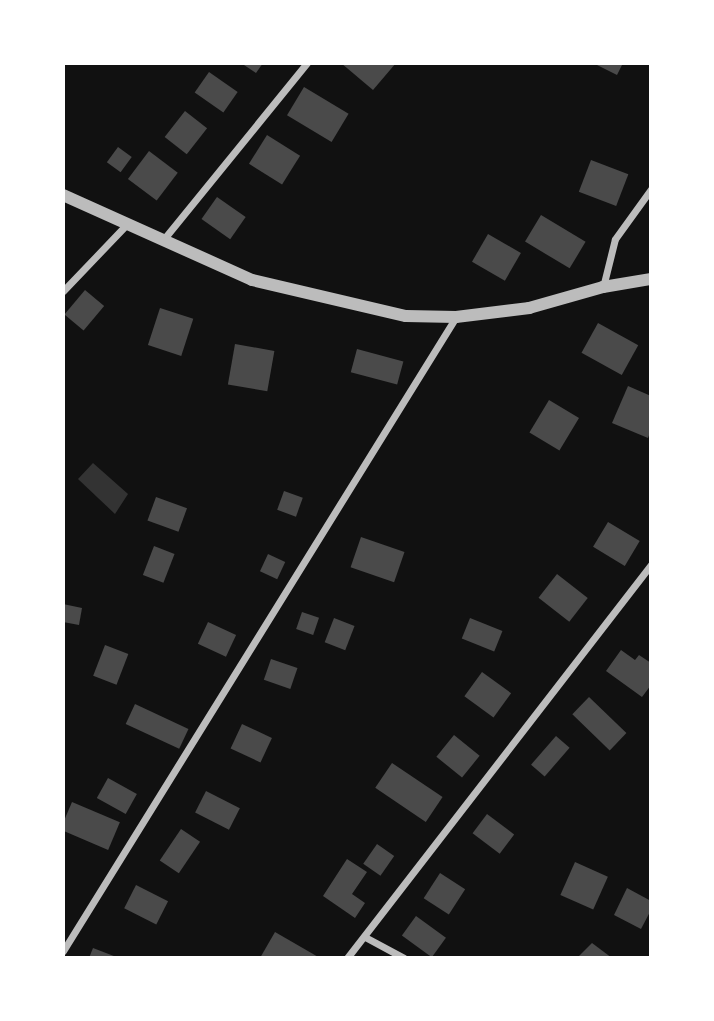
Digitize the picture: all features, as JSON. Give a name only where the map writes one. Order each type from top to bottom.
[{"type":"street","points":[[163,240],[307,63]]},
{"type":"street","points":[[603,287],[615,239],[651,189]]},
{"type":"street","points":[[63,195],[251,280],[406,317],[456,317],[529,308],[603,287],[651,279]]},
{"type":"street","points":[[63,291],[127,224]]},
{"type":"street","points":[[63,951],[456,317]]},
{"type":"street","points":[[348,958],[651,564]]},
{"type":"street","points":[[365,937],[404,958]]},
{"type":"shaded area","points":[[93,463],[128,494],[115,514],[78,479]]},
{"type":"building","points":[[241,63],[263,63],[256,73]]},
{"type":"building","points":[[341,63],[396,63],[373,90]]},
{"type":"building","points":[[593,63],[623,63],[617,75]]},
{"type":"building","points":[[209,72],[238,92],[223,113],[195,92]]},
{"type":"building","points":[[304,87],[349,114],[332,142],[287,115]]},
{"type":"building","points":[[185,111],[207,128],[187,154],[165,137]]},
{"type":"building","points":[[267,135],[300,156],[282,185],[249,164]]},
{"type":"building","points":[[118,147],[132,157],[121,172],[107,162]]},
{"type":"building","points":[[149,151],[178,173],[157,201],[128,179]]},
{"type":"building","points":[[591,160],[628,174],[616,206],[579,192]]},
{"type":"building","points":[[217,197],[246,217],[230,239],[202,219]]},
{"type":"building","points":[[541,215],[586,242],[570,268],[525,242]]},
{"type":"building","points":[[488,234],[521,253],[505,281],[472,262]]},
{"type":"building","points":[[85,290],[104,306],[84,331],[64,315]]},
{"type":"building","points":[[160,308],[193,319],[181,356],[148,345]]},
{"type":"building","points":[[598,323],[638,345],[622,375],[582,353]]},
{"type":"building","points":[[235,344],[274,351],[267,391],[228,384]]},
{"type":"building","points":[[357,349],[403,361],[397,385],[351,372]]},
{"type":"building","points":[[628,386],[651,396],[651,430],[648,438],[612,423]]},
{"type":"building","points":[[549,400],[579,418],[559,451],[529,433]]},
{"type":"building","points":[[284,491],[303,498],[296,517],[277,510]]},
{"type":"building","points":[[156,497],[187,508],[178,532],[147,520]]},
{"type":"building","points":[[608,522],[640,541],[625,566],[593,547]]},
{"type":"building","points":[[361,537],[404,552],[394,582],[351,567]]},
{"type":"building","points":[[154,546],[175,554],[163,583],[143,575]]},
{"type":"building","points":[[268,554],[285,562],[277,579],[260,571]]},
{"type":"building","points":[[557,574],[588,598],[569,622],[539,598]]},
{"type":"building","points":[[63,604],[82,608],[79,625],[63,622]]},
{"type":"building","points":[[302,612],[319,618],[313,635],[296,629]]},
{"type":"building","points":[[334,618],[355,626],[345,650],[325,642]]},
{"type":"building","points":[[470,618],[502,631],[494,652],[462,638]]},
{"type":"building","points":[[208,622],[236,635],[226,657],[198,644]]},
{"type":"building","points":[[105,645],[128,654],[117,685],[93,676]]},
{"type":"building","points":[[621,650],[635,660],[639,655],[651,663],[651,685],[642,697],[606,671]]},
{"type":"building","points":[[271,659],[297,668],[290,689],[264,680]]},
{"type":"building","points":[[482,672],[511,693],[493,717],[464,696]]},
{"type":"building","points":[[589,697],[626,733],[610,750],[572,714]]},
{"type":"building","points":[[135,704],[188,729],[179,749],[126,724]]},
{"type":"building","points":[[242,724],[272,738],[260,762],[231,748]]},
{"type":"building","points":[[454,735],[480,756],[462,778],[436,757]]},
{"type":"building","points":[[556,736],[570,748],[545,776],[531,765]]},
{"type":"building","points":[[392,763],[443,797],[426,822],[375,788]]},
{"type":"building","points":[[108,778],[137,794],[126,814],[97,798]]},
{"type":"building","points":[[206,791],[240,808],[229,830],[195,812]]},
{"type":"building","points":[[72,802],[120,822],[108,850],[63,831],[63,823]]},
{"type":"building","points":[[487,814],[514,834],[500,854],[473,833]]},
{"type":"building","points":[[181,829],[200,842],[179,873],[160,861]]},
{"type":"building","points":[[377,844],[394,856],[380,876],[363,864]]},
{"type":"building","points":[[347,859],[367,872],[352,894],[365,903],[355,918],[323,896]]},
{"type":"building","points":[[575,862],[608,877],[593,910],[560,895]]},
{"type":"building","points":[[440,873],[465,889],[449,914],[424,898]]},
{"type":"building","points":[[136,885],[168,901],[156,925],[124,908]]},
{"type":"building","points":[[627,888],[651,901],[651,910],[641,929],[614,915]]},
{"type":"building","points":[[416,916],[446,938],[432,957],[402,935]]},
{"type":"building","points":[[275,932],[320,958],[260,958]]},
{"type":"building","points":[[592,943],[612,958],[577,958]]},
{"type":"building","points":[[93,948],[119,958],[89,958]]}]
